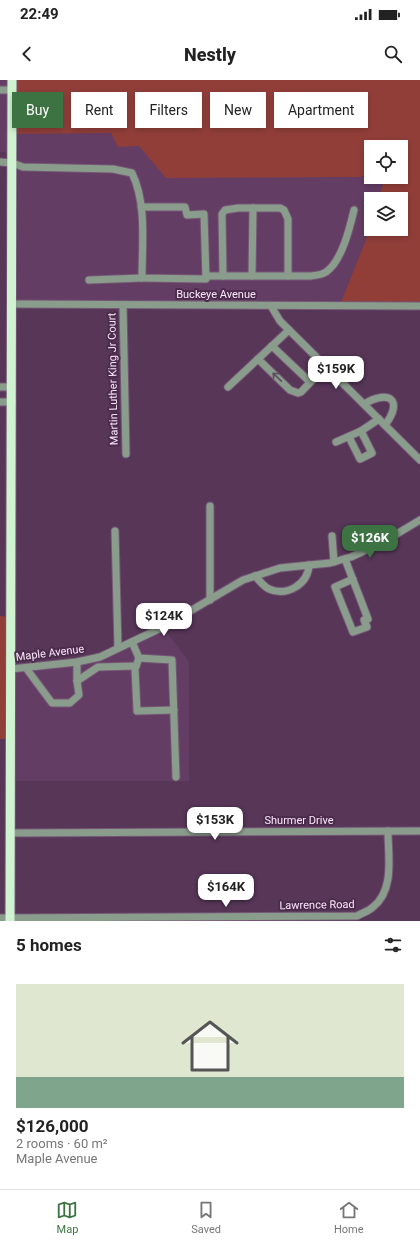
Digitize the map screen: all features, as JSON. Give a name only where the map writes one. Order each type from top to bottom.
[{"type":"main road","points":[[10,920],[12,80]]},
{"type":"street","points":[[0,90],[12,90]]},
{"type":"street","points":[[0,162],[12,163],[23,167],[113,169],[132,172],[138,186],[141,207],[142,278]]},
{"type":"street","points":[[141,207],[185,207],[187,215],[204,214],[206,276]]},
{"type":"street","points":[[223,276],[222,214],[225,210],[232,208],[280,208],[287,214],[288,276]]},
{"type":"street","points":[[252,276],[253,208]]},
{"type":"street","points":[[89,280],[206,278],[206,276],[311,276],[324,273],[336,260],[344,243],[354,210]]},
{"type":"street","name":"Buckeye Avenue","points":[[12,304],[420,306]]},
{"type":"street","name":"Martin Luther King Jr Court","points":[[123,305],[126,454]]},
{"type":"street","points":[[270,306],[280,321],[420,460]]},
{"type":"street","points":[[228,387],[289,330]]},
{"type":"street","points":[[272,346],[310,382]]},
{"type":"street","points":[[258,359],[290,390],[298,393],[302,392],[326,366]]},
{"type":"street","points":[[0,387],[11,387]]},
{"type":"street","points":[[364,404],[385,396],[390,399],[394,408],[393,414],[385,425]]},
{"type":"street","points":[[0,402],[12,402]]},
{"type":"street","points":[[336,442],[361,431],[379,419]]},
{"type":"street","points":[[349,437],[360,459],[372,453],[361,431]]},
{"type":"street","points":[[210,506],[210,600]]},
{"type":"street","name":"Maple Avenue","points":[[11,669],[77,662],[100,657],[132,642],[210,600],[243,580],[280,568],[334,562],[345,559],[385,541],[420,520]]},
{"type":"street","points":[[115,531],[118,648]]},
{"type":"street","points":[[332,536],[334,562]]},
{"type":"street","points":[[345,559],[353,579],[368,619],[364,620],[367,626],[353,632],[335,587],[353,579]]},
{"type":"street","points":[[255,576],[263,585],[278,592],[301,584],[308,574],[309,565]]},
{"type":"street","points":[[132,642],[139,658],[135,670],[136,711],[174,710]]},
{"type":"street","points":[[139,658],[172,660],[176,777]]},
{"type":"street","points":[[26,668],[52,703],[70,703],[80,695],[77,681],[77,662]]},
{"type":"street","points":[[77,681],[98,667],[136,666]]},
{"type":"street","name":"Lawrence Road","points":[[0,918],[10,920],[357,916],[374,907],[382,897],[388,883],[388,831]]},
{"type":"street","name":"Shurmer Drive","points":[[10,833],[420,831]]},
{"type":"shaded area","points":[[0,80],[420,80],[354,92],[274,92],[274,106],[266,108],[266,92],[210,92],[210,118],[202,119],[202,92],[135,92],[135,128],[155,128],[127,133],[361,177],[364,176],[364,184],[383,184],[380,192],[364,192],[364,236],[367,236],[341,302],[19,301],[17,299],[18,134],[12,134],[12,152],[0,152]]},
{"type":"shaded area","points":[[12,80],[420,80],[420,302],[341,302],[367,236],[408,236],[408,192],[380,192],[383,184],[408,184],[408,140],[364,140],[364,176],[361,177],[166,178],[139,146],[118,147],[111,133],[12,134],[12,128],[63,128],[63,92],[12,92]]},
{"type":"shaded area","points":[[0,616],[11,617],[11,739],[0,739]]},
{"type":"shaded area","points":[[163,627],[189,662],[189,781],[11,781],[11,669],[100,657]]}]
